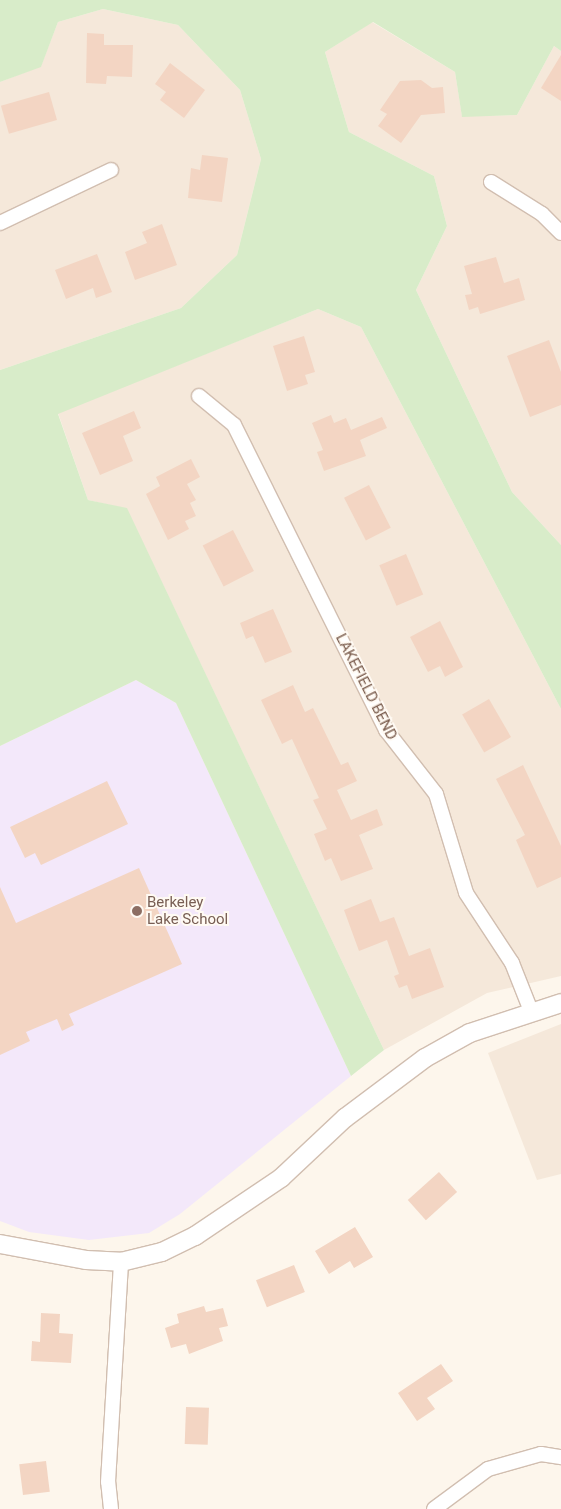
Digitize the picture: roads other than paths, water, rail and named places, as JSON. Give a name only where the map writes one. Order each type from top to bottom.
[{"type":"street","points":[[0,223],[111,170]]},
{"type":"street","points":[[491,182],[542,214],[561,233]]},
{"type":"street","name":"LAKEFIELD BEND","points":[[199,396],[234,425],[386,730],[436,794],[472,908],[512,963],[531,1011]]},
{"type":"street","points":[[0,1244],[50,1257],[121,1262],[162,1252],[195,1236],[281,1178],[345,1118],[425,1058],[470,1033],[531,1011],[561,1003]]},
{"type":"street","points":[[111,1509],[108,1482],[121,1262]]},
{"type":"street","points":[[434,1509],[488,1469],[541,1454],[561,1458]]},
{"type":"place","name":"Berkeley Lake School","points":[[137,911]]}]
